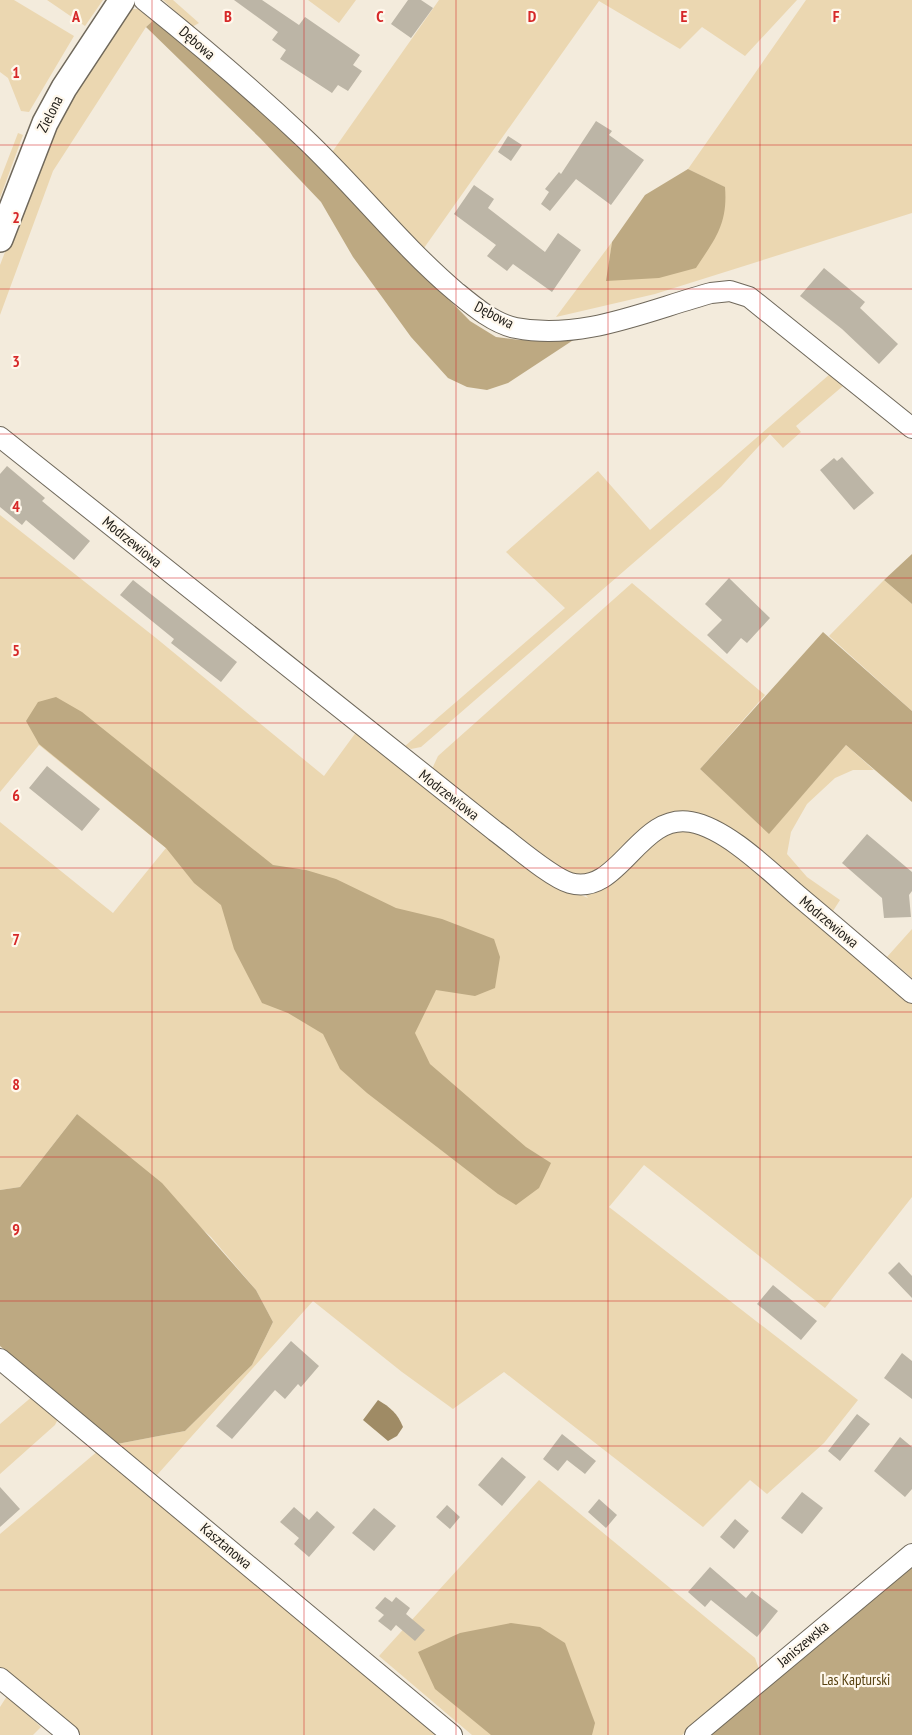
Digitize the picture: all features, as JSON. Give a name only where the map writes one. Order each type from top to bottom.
[{"type":"street","name":"Zielona","points":[[0,239],[44,123],[64,88],[122,0]]},
{"type":"street","name":"Dębowa","points":[[144,0],[188,36],[305,139],[400,240],[478,310],[514,328],[554,332],[595,327],[711,293],[730,292],[749,297],[912,428]]},
{"type":"street","name":"Modrzewiowa","points":[[0,437],[488,825],[568,883],[585,886],[599,880],[661,827],[676,821],[705,826],[762,865],[912,992]]},
{"type":"street","name":"Kasztanowa","points":[[0,1359],[452,1735]]},
{"type":"street","name":"Janiszewska","points":[[696,1735],[912,1554]]},
{"type":"street","points":[[0,1678],[69,1735]]},
{"type":"shaded area","points":[[0,0],[14,0],[74,36],[29,112],[21,111],[8,78],[0,72]]},
{"type":"shaded area","points":[[47,0],[103,0],[85,26]]},
{"type":"shaded area","points":[[163,0],[173,0],[199,23],[192,27]]},
{"type":"shaded area","points":[[308,0],[356,0],[339,23]]},
{"type":"shaded area","points":[[439,0],[797,0],[745,56],[702,27],[680,49],[599,1],[424,248],[330,155]]},
{"type":"shaded area","points":[[806,0],[912,0],[912,213],[655,294],[556,317],[612,242],[607,281],[724,187],[688,169]]},
{"type":"shaded area","points":[[129,9],[140,9],[156,18],[146,27],[53,171],[0,315],[0,265],[47,143],[81,82]]},
{"type":"shaded area","points":[[18,133],[23,135],[0,198],[0,180]]},
{"type":"shaded area","points":[[830,374],[843,386],[796,426],[801,432],[783,448],[770,434],[721,487],[421,747],[411,749],[405,746],[565,608],[506,552],[598,471],[650,530]]},
{"type":"shaded area","points":[[0,515],[156,638],[324,776],[357,731],[555,884],[588,898],[572,877],[432,769],[438,756],[632,583],[765,695],[700,769],[769,833],[846,745],[874,770],[853,770],[835,778],[807,804],[791,832],[787,854],[807,877],[840,900],[833,911],[758,849],[912,1002],[912,1197],[825,1308],[644,1165],[609,1207],[858,1400],[824,1443],[767,1494],[750,1480],[703,1527],[504,1372],[453,1409],[402,1372],[313,1301],[157,1475],[117,1444],[185,1431],[252,1365],[273,1322],[256,1290],[211,1237],[77,1114],[20,1187],[0,1190],[0,822],[113,913],[166,848],[39,745],[0,792]]},
{"type":"shaded area","points":[[884,580],[912,604],[912,711],[829,636]]},
{"type":"shaded area","points":[[912,929],[912,978],[887,957]]},
{"type":"shaded area","points":[[34,1395],[59,1417],[55,1425],[0,1474],[0,1424]]},
{"type":"shaded area","points":[[378,1400],[393,1411],[403,1427],[397,1436],[388,1441],[363,1420]]},
{"type":"shaded area","points":[[99,1450],[320,1634],[435,1735],[80,1735],[0,1672],[0,1534]]},
{"type":"shaded area","points":[[539,1480],[755,1658],[759,1669],[682,1735],[472,1735],[379,1656]]},
{"type":"shaded area","points":[[7,1696],[41,1727],[33,1735],[0,1735],[0,1707]]},
{"type":"green space","points":[[156,18],[293,140],[470,321],[496,337],[520,340],[581,335],[508,383],[487,390],[467,387],[448,378],[411,337],[353,257],[321,202],[260,138],[146,27]]},
{"type":"green space","points":[[688,169],[725,187],[724,211],[719,230],[696,268],[659,278],[606,281],[612,242],[645,195]]},
{"type":"green space","points":[[912,554],[912,604],[884,580]]},
{"type":"green space","points":[[823,632],[912,711],[912,802],[846,745],[769,834],[700,769]]},
{"type":"green space","points":[[56,697],[82,712],[273,865],[306,870],[336,879],[396,908],[442,919],[494,939],[500,957],[495,988],[475,996],[436,990],[415,1033],[430,1064],[526,1147],[551,1163],[539,1188],[516,1205],[498,1194],[367,1093],[340,1069],[323,1034],[288,1013],[262,1003],[234,949],[221,905],[194,883],[166,848],[39,744],[26,721],[38,702]]},
{"type":"green space","points":[[77,1114],[162,1183],[256,1290],[273,1322],[252,1365],[185,1431],[117,1444],[0,1346],[0,1190],[20,1187]]},
{"type":"green space","name":"Las Kapturski","points":[[912,1562],[912,1735],[705,1735]]},
{"type":"green space","points":[[511,1623],[540,1627],[565,1643],[595,1723],[592,1735],[491,1735],[435,1689],[418,1652],[460,1633]]},
{"type":"building","points":[[234,0],[262,0],[299,25],[305,17],[360,55],[353,65],[362,71],[348,91],[338,85],[332,93],[280,59],[286,50],[272,40],[278,32]]},
{"type":"building","points":[[408,0],[421,0],[433,8],[411,38],[391,24]]},
{"type":"building","points":[[596,121],[612,131],[609,135],[644,160],[611,205],[576,179],[550,211],[541,204],[549,192],[545,189],[559,172],[561,174]]},
{"type":"building","points":[[508,136],[522,145],[511,161],[498,152]]},
{"type":"building","points":[[474,185],[494,199],[488,208],[545,252],[558,233],[581,250],[552,292],[513,264],[507,271],[487,256],[496,245],[454,214]]},
{"type":"building","points":[[824,268],[865,302],[860,308],[898,344],[879,364],[842,329],[800,296]]},
{"type":"building","points":[[842,457],[874,493],[854,510],[820,470],[834,458],[837,461]]},
{"type":"building","points":[[7,466],[45,498],[42,501],[90,541],[74,560],[26,520],[22,525],[0,507],[0,474]]},
{"type":"building","points":[[729,578],[770,618],[747,643],[741,638],[727,654],[707,635],[722,620],[705,604]]},
{"type":"building","points":[[133,580],[237,662],[221,682],[171,643],[174,639],[120,595]]},
{"type":"building","points":[[47,766],[100,809],[82,831],[29,788]]},
{"type":"building","points":[[867,834],[912,872],[912,891],[909,895],[911,917],[884,918],[882,898],[842,863]]},
{"type":"building","points":[[899,1262],[912,1276],[912,1298],[888,1273]]},
{"type":"building","points":[[773,1285],[817,1321],[801,1340],[757,1304]]},
{"type":"building","points":[[291,1341],[319,1366],[301,1387],[298,1384],[285,1399],[275,1390],[232,1439],[216,1426]]},
{"type":"building","points":[[902,1353],[912,1361],[912,1399],[884,1378]]},
{"type":"building","points":[[857,1414],[870,1424],[840,1461],[828,1451]]},
{"type":"building","points":[[562,1434],[596,1461],[585,1474],[567,1460],[558,1471],[543,1459]]},
{"type":"building","points":[[900,1437],[912,1447],[912,1489],[905,1497],[874,1471]]},
{"type":"building","points":[[502,1457],[526,1477],[502,1506],[478,1485]]},
{"type":"building","points":[[0,1487],[20,1509],[0,1527]]},
{"type":"building","points":[[802,1492],[823,1508],[802,1534],[781,1518]]},
{"type":"building","points":[[599,1499],[617,1515],[606,1528],[588,1512]]},
{"type":"building","points":[[447,1505],[460,1517],[450,1529],[436,1517]]},
{"type":"building","points":[[294,1507],[309,1520],[317,1511],[335,1527],[309,1557],[294,1544],[299,1538],[280,1522]]},
{"type":"building","points":[[374,1508],[396,1526],[374,1551],[352,1533]]},
{"type":"building","points":[[735,1519],[749,1531],[734,1549],[720,1537]]},
{"type":"building","points":[[710,1567],[746,1598],[752,1591],[778,1611],[757,1637],[711,1600],[705,1607],[688,1592]]},
{"type":"building","points":[[385,1597],[392,1602],[396,1597],[410,1608],[406,1614],[425,1630],[415,1641],[396,1625],[391,1631],[378,1621],[384,1615],[375,1608]]}]
